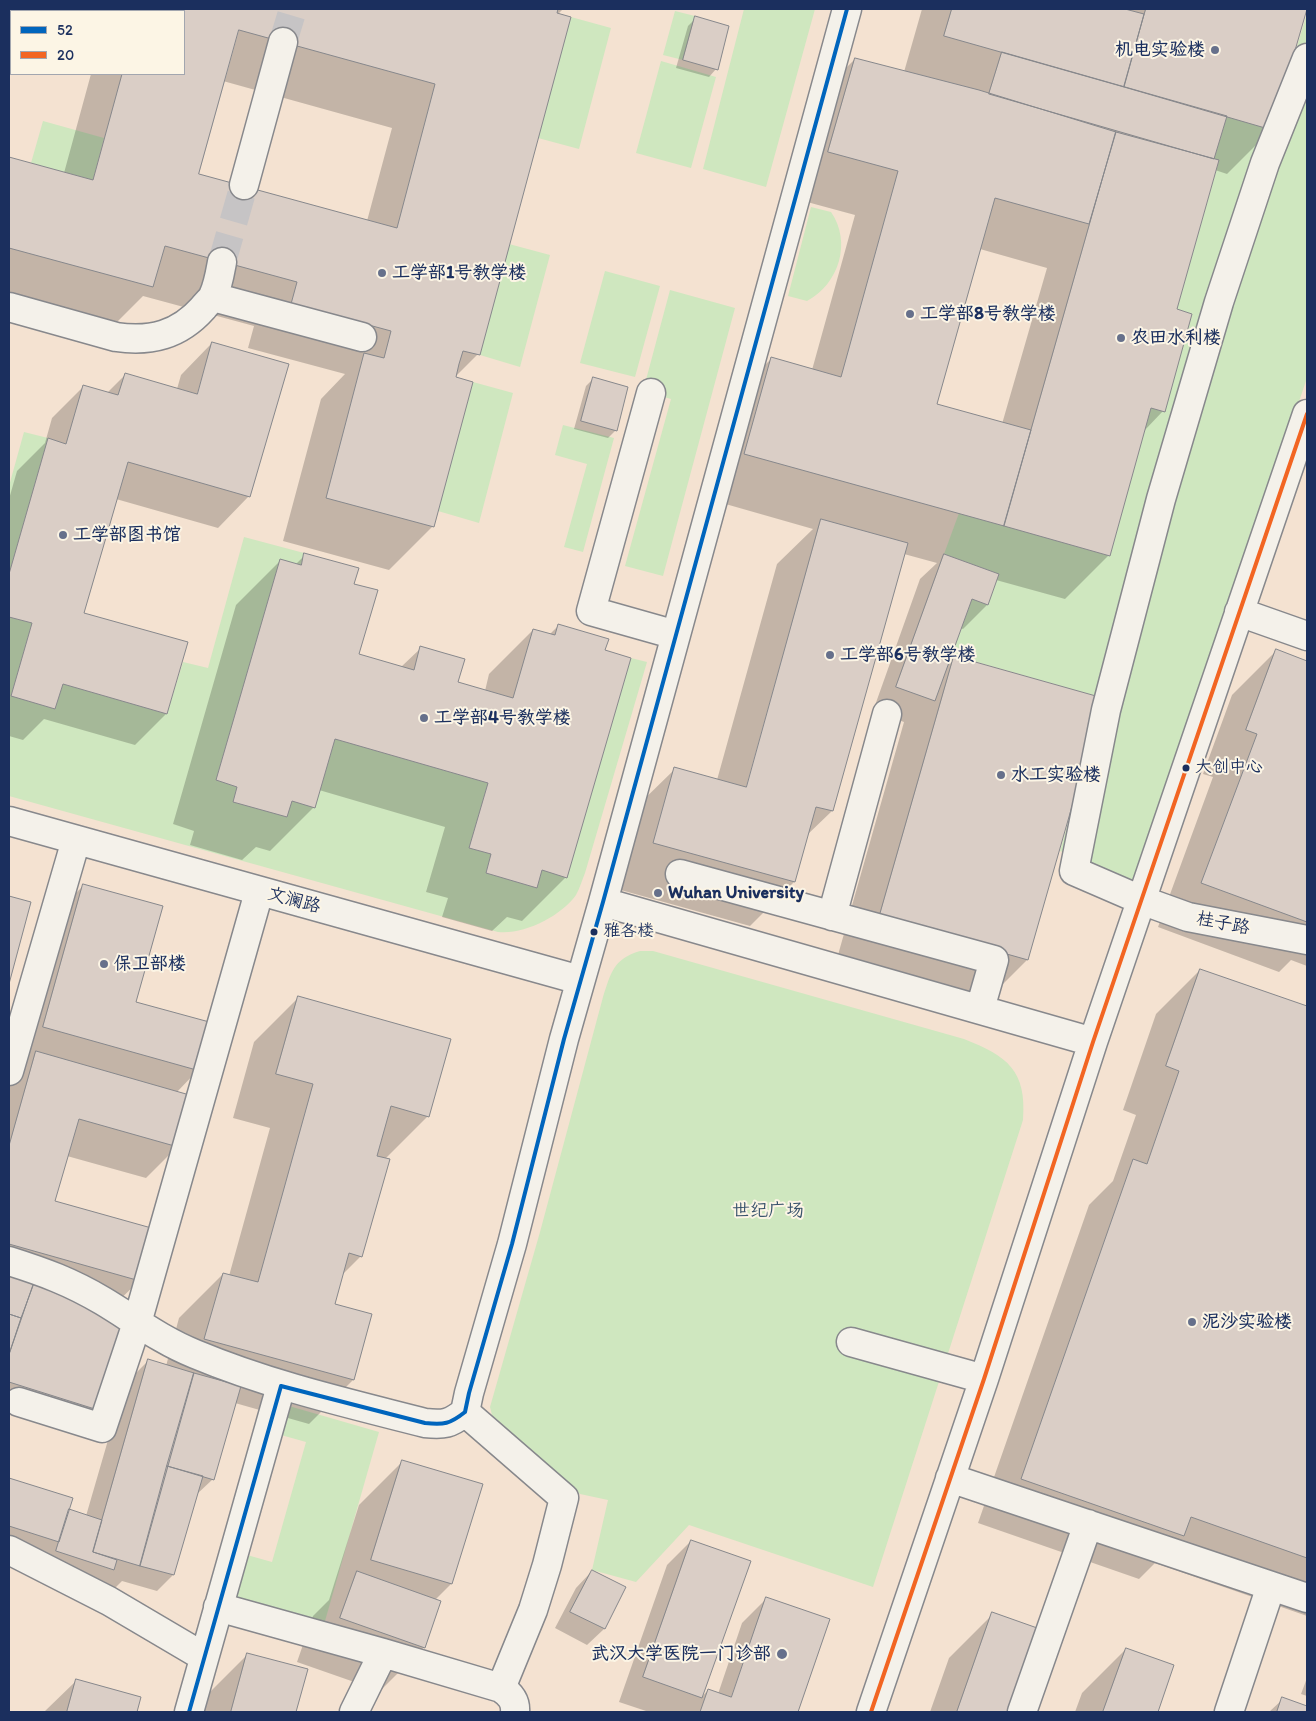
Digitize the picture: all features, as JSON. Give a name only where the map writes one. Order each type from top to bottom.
[{"type":"street","points":[[9,1261],[54,1276],[104,1302],[137,1323],[194,1354],[281,1386],[425,1423],[440,1424],[452,1422],[465,1412],[468,1393],[512,1244],[580,980],[847,9]]},
{"type":"street","points":[[244,186],[283,42]]},
{"type":"street","name":"桂子路","points":[[1307,58],[1262,172],[1216,312],[1160,499],[1106,710],[1074,871],[1141,900],[1188,917],[1307,940]]},
{"type":"street","points":[[9,307],[116,336],[132,339],[149,339],[167,334],[184,326],[199,313],[213,297],[222,262]]},
{"type":"street","points":[[213,297],[362,337]]},
{"type":"street","points":[[651,393],[591,611],[676,635]]},
{"type":"street","points":[[871,1712],[984,1379],[1093,1042],[1307,414]]},
{"type":"street","points":[[1239,612],[1307,636]]},
{"type":"street","points":[[832,916],[886,714]]},
{"type":"street","name":"文澜路","points":[[9,822],[580,980]]},
{"type":"street","points":[[9,1071],[76,840]]},
{"type":"street","points":[[680,874],[994,960],[980,1009]]},
{"type":"street","points":[[20,1402],[102,1428],[137,1323],[259,892]]},
{"type":"street","points":[[603,902],[1093,1042]]},
{"type":"street","points":[[851,1342],[984,1379]]},
{"type":"street","points":[[189,1712],[281,1386]]},
{"type":"street","points":[[465,1412],[564,1498],[548,1565],[533,1610],[501,1688]]},
{"type":"street","points":[[950,1478],[1307,1598]]},
{"type":"street","points":[[1022,1712],[1088,1524]]},
{"type":"street","points":[[9,1550],[109,1602],[204,1657]]},
{"type":"street","points":[[1228,1712],[1271,1586]]},
{"type":"street","points":[[218,1608],[383,1653],[501,1688],[512,1696],[516,1709],[515,1712]]},
{"type":"street","points":[[354,1712],[383,1653]]},
{"type":"shaded area","name":"Wuhan University","points":[[9,9],[1307,9],[1307,1712],[9,1712]]},
{"type":"green space","points":[[744,9],[815,9],[766,187],[703,169]]},
{"type":"green space","points":[[675,11],[695,16],[683,60],[663,55]]},
{"type":"green space","points":[[1307,13],[1307,378],[1135,883],[1060,851],[1103,698],[952,655],[972,599],[988,605],[999,574],[944,554],[959,513],[1110,556],[1151,408],[1165,411],[1192,314],[1177,309],[1219,161],[1214,159],[1227,116],[1272,130]]},
{"type":"green space","points":[[571,17],[611,28],[579,149],[538,138]]},
{"type":"green space","points":[[661,61],[716,77],[691,168],[636,153]]},
{"type":"green space","points":[[43,121],[104,138],[93,180],[31,163]]},
{"type":"green space","points":[[811,207],[831,212],[841,236],[841,249],[839,261],[827,284],[818,294],[807,301],[788,296]]},
{"type":"green space","points":[[509,244],[550,255],[520,367],[480,355]]},
{"type":"green space","points":[[605,271],[660,286],[635,377],[580,363]]},
{"type":"green space","points":[[670,290],[735,308],[663,576],[625,566],[671,399],[643,391]]},
{"type":"green space","points":[[473,382],[513,393],[479,523],[438,511]]},
{"type":"green space","points":[[563,425],[614,438],[583,552],[564,547],[587,464],[555,455]]},
{"type":"green space","points":[[24,432],[48,438],[9,574],[9,486]]},
{"type":"green space","points":[[244,537],[304,553],[301,565],[280,560],[216,780],[237,787],[234,802],[287,817],[292,801],[315,807],[335,739],[488,783],[469,848],[491,854],[486,873],[537,888],[542,870],[567,877],[631,658],[647,662],[585,873],[576,895],[561,910],[552,917],[530,927],[508,932],[498,932],[9,796],[9,617],[32,623],[11,696],[55,709],[63,684],[167,714],[183,662],[208,668]]},
{"type":"green space","name":"世纪广场","points":[[640,951],[653,951],[964,1039],[979,1045],[1003,1059],[1011,1067],[1022,1089],[1023,1120],[873,1587],[689,1525],[636,1582],[592,1570],[608,1500],[580,1494],[492,1415],[490,1407],[540,1232],[603,997],[614,968],[624,958]]},
{"type":"green space","points":[[289,1406],[379,1432],[323,1628],[234,1602],[247,1555],[272,1562],[306,1442],[281,1435]]},
{"type":"building","name":"工学部1号教学楼","points":[[140,9],[558,9],[557,13],[571,17],[480,355],[463,351],[459,364],[456,377],[473,382],[434,527],[326,498],[364,353],[384,358],[391,331],[291,304],[297,282],[165,246],[153,287],[9,248],[9,157],[93,180],[122,75],[185,75],[185,10]],"holes":[[[239,30],[435,84],[397,228],[199,174]]]},
{"type":"building","points":[[952,9],[1125,9],[1144,14],[1124,87],[944,36]]},
{"type":"building","name":"机电实验楼","points":[[1146,9],[1307,9],[1272,130],[1124,87]]},
{"type":"building","points":[[695,16],[729,26],[718,70],[683,60]]},
{"type":"building","points":[[1002,52],[1227,116],[1214,159],[989,94]]},
{"type":"building","name":"工学部8号教学楼","points":[[855,58],[979,90],[1116,132],[1089,224],[995,198],[937,404],[1031,430],[1004,526],[744,454],[771,357],[841,377],[898,171],[828,152]]},
{"type":"building","name":"农田水利楼","points":[[1116,132],[1219,160],[1177,309],[1192,314],[1165,412],[1151,408],[1110,556],[1004,526]]},
{"type":"building","name":"工学部图书馆","points":[[212,342],[289,364],[250,497],[128,462],[84,613],[188,642],[167,714],[63,684],[55,709],[11,696],[32,623],[9,617],[9,574],[48,438],[66,444],[83,385],[118,395],[125,373],[197,394]]},
{"type":"building","points":[[593,377],[628,387],[617,431],[581,421]]},
{"type":"building","name":"工学部6号教学楼","points":[[821,519],[908,543],[833,811],[816,807],[795,882],[653,843],[674,767],[746,787]]},
{"type":"building","name":"工学部4号教学楼","points":[[304,553],[359,568],[354,584],[378,590],[359,654],[414,670],[420,646],[465,659],[458,682],[513,698],[533,629],[555,635],[558,624],[609,639],[605,650],[631,658],[567,878],[542,870],[537,888],[486,873],[491,854],[469,848],[488,783],[335,739],[315,808],[292,801],[287,817],[233,802],[237,787],[216,780],[280,559],[301,565]]},
{"type":"building","points":[[944,554],[999,574],[988,605],[972,599],[935,701],[896,687]]},
{"type":"building","name":"大创中心","points":[[1276,649],[1307,661],[1307,922],[1201,883],[1257,734],[1246,730]]},
{"type":"building","name":"水工实验楼","points":[[954,656],[1103,698],[1028,960],[879,918]]},
{"type":"building","name":"保卫部楼","points":[[83,884],[163,906],[136,1002],[213,1023],[200,1071],[43,1027]]},
{"type":"building","points":[[9,896],[31,902],[9,984]]},
{"type":"building","name":"泥沙实验楼","points":[[1200,969],[1307,1006],[1307,1558],[1191,1517],[1184,1536],[1021,1479],[1133,1159],[1147,1164],[1179,1071],[1166,1066]]},
{"type":"building","points":[[298,996],[451,1039],[429,1117],[391,1106],[377,1156],[390,1159],[362,1257],[349,1253],[335,1304],[372,1314],[354,1380],[204,1339],[223,1273],[258,1282],[313,1084],[276,1074]]},
{"type":"building","points":[[36,1051],[193,1096],[178,1147],[79,1119],[55,1201],[155,1229],[140,1281],[9,1244],[9,1146]]},
{"type":"building","points":[[9,1275],[34,1283],[21,1318],[9,1314]]},
{"type":"building","points":[[34,1283],[77,1299],[125,1325],[98,1410],[9,1382],[9,1355]]},
{"type":"building","points":[[9,1314],[21,1318],[9,1354]]},
{"type":"building","points":[[148,1359],[194,1373],[140,1566],[93,1552]]},
{"type":"building","points":[[194,1373],[241,1386],[214,1480],[167,1466]]},
{"type":"building","points":[[402,1460],[483,1484],[452,1584],[371,1560]]},
{"type":"building","points":[[167,1466],[203,1476],[174,1575],[140,1566]]},
{"type":"building","points":[[9,1478],[73,1498],[59,1542],[9,1526]]},
{"type":"building","points":[[69,1509],[102,1520],[93,1552],[117,1560],[114,1570],[56,1551]]},
{"type":"building","points":[[691,1540],[751,1561],[702,1698],[643,1677]]},
{"type":"building","points":[[592,1570],[626,1587],[605,1629],[570,1612]]},
{"type":"building","points":[[357,1571],[441,1601],[425,1648],[340,1618]]},
{"type":"building","name":"武汉大学医院一门诊部","points":[[766,1597],[830,1619],[798,1712],[700,1712],[708,1689],[731,1697]]},
{"type":"building","points":[[992,1612],[1040,1629],[1011,1712],[957,1712]]},
{"type":"building","points":[[1126,1648],[1174,1665],[1158,1712],[1103,1712]]},
{"type":"building","points":[[247,1653],[308,1669],[296,1712],[231,1712]]},
{"type":"building","points":[[76,1679],[141,1697],[137,1712],[67,1712]]},
{"type":"building","points":[[1282,1697],[1307,1706],[1307,1712],[1277,1712]]},
{"type":"tunnel","points":[[283,42],[293,9]]},
{"type":"tunnel","points":[[222,262],[244,185]]},
{"type":"transit line","name":"52","points":[[189,1712],[281,1386],[425,1423],[446,1423],[465,1412],[512,1244],[564,1039],[847,9]]},
{"type":"transit line","name":"20","points":[[871,1712],[984,1379],[1093,1042],[1307,414]]},
{"type":"place","name":"机电实验楼","points":[[1215,50]]},
{"type":"place","name":"工学部1号教学楼","points":[[382,273]]},
{"type":"place","name":"工学部8号教学楼","points":[[910,314]]},
{"type":"place","name":"农田水利楼","points":[[1121,338]]},
{"type":"place","name":"工学部图书馆","points":[[63,535]]},
{"type":"place","name":"工学部6号教学楼","points":[[830,655]]},
{"type":"place","name":"工学部4号教学楼","points":[[424,718]]},
{"type":"place","name":"大创中心","points":[[1186,768]]},
{"type":"place","name":"水工实验楼","points":[[1001,775]]},
{"type":"place","name":"Wuhan University","points":[[658,893]]},
{"type":"place","name":"雅各楼","points":[[594,932]]},
{"type":"place","name":"保卫部楼","points":[[104,964]]},
{"type":"place","name":"泥沙实验楼","points":[[1192,1322]]},
{"type":"place","name":"武汉大学医院一门诊部","points":[[782,1654]]}]
